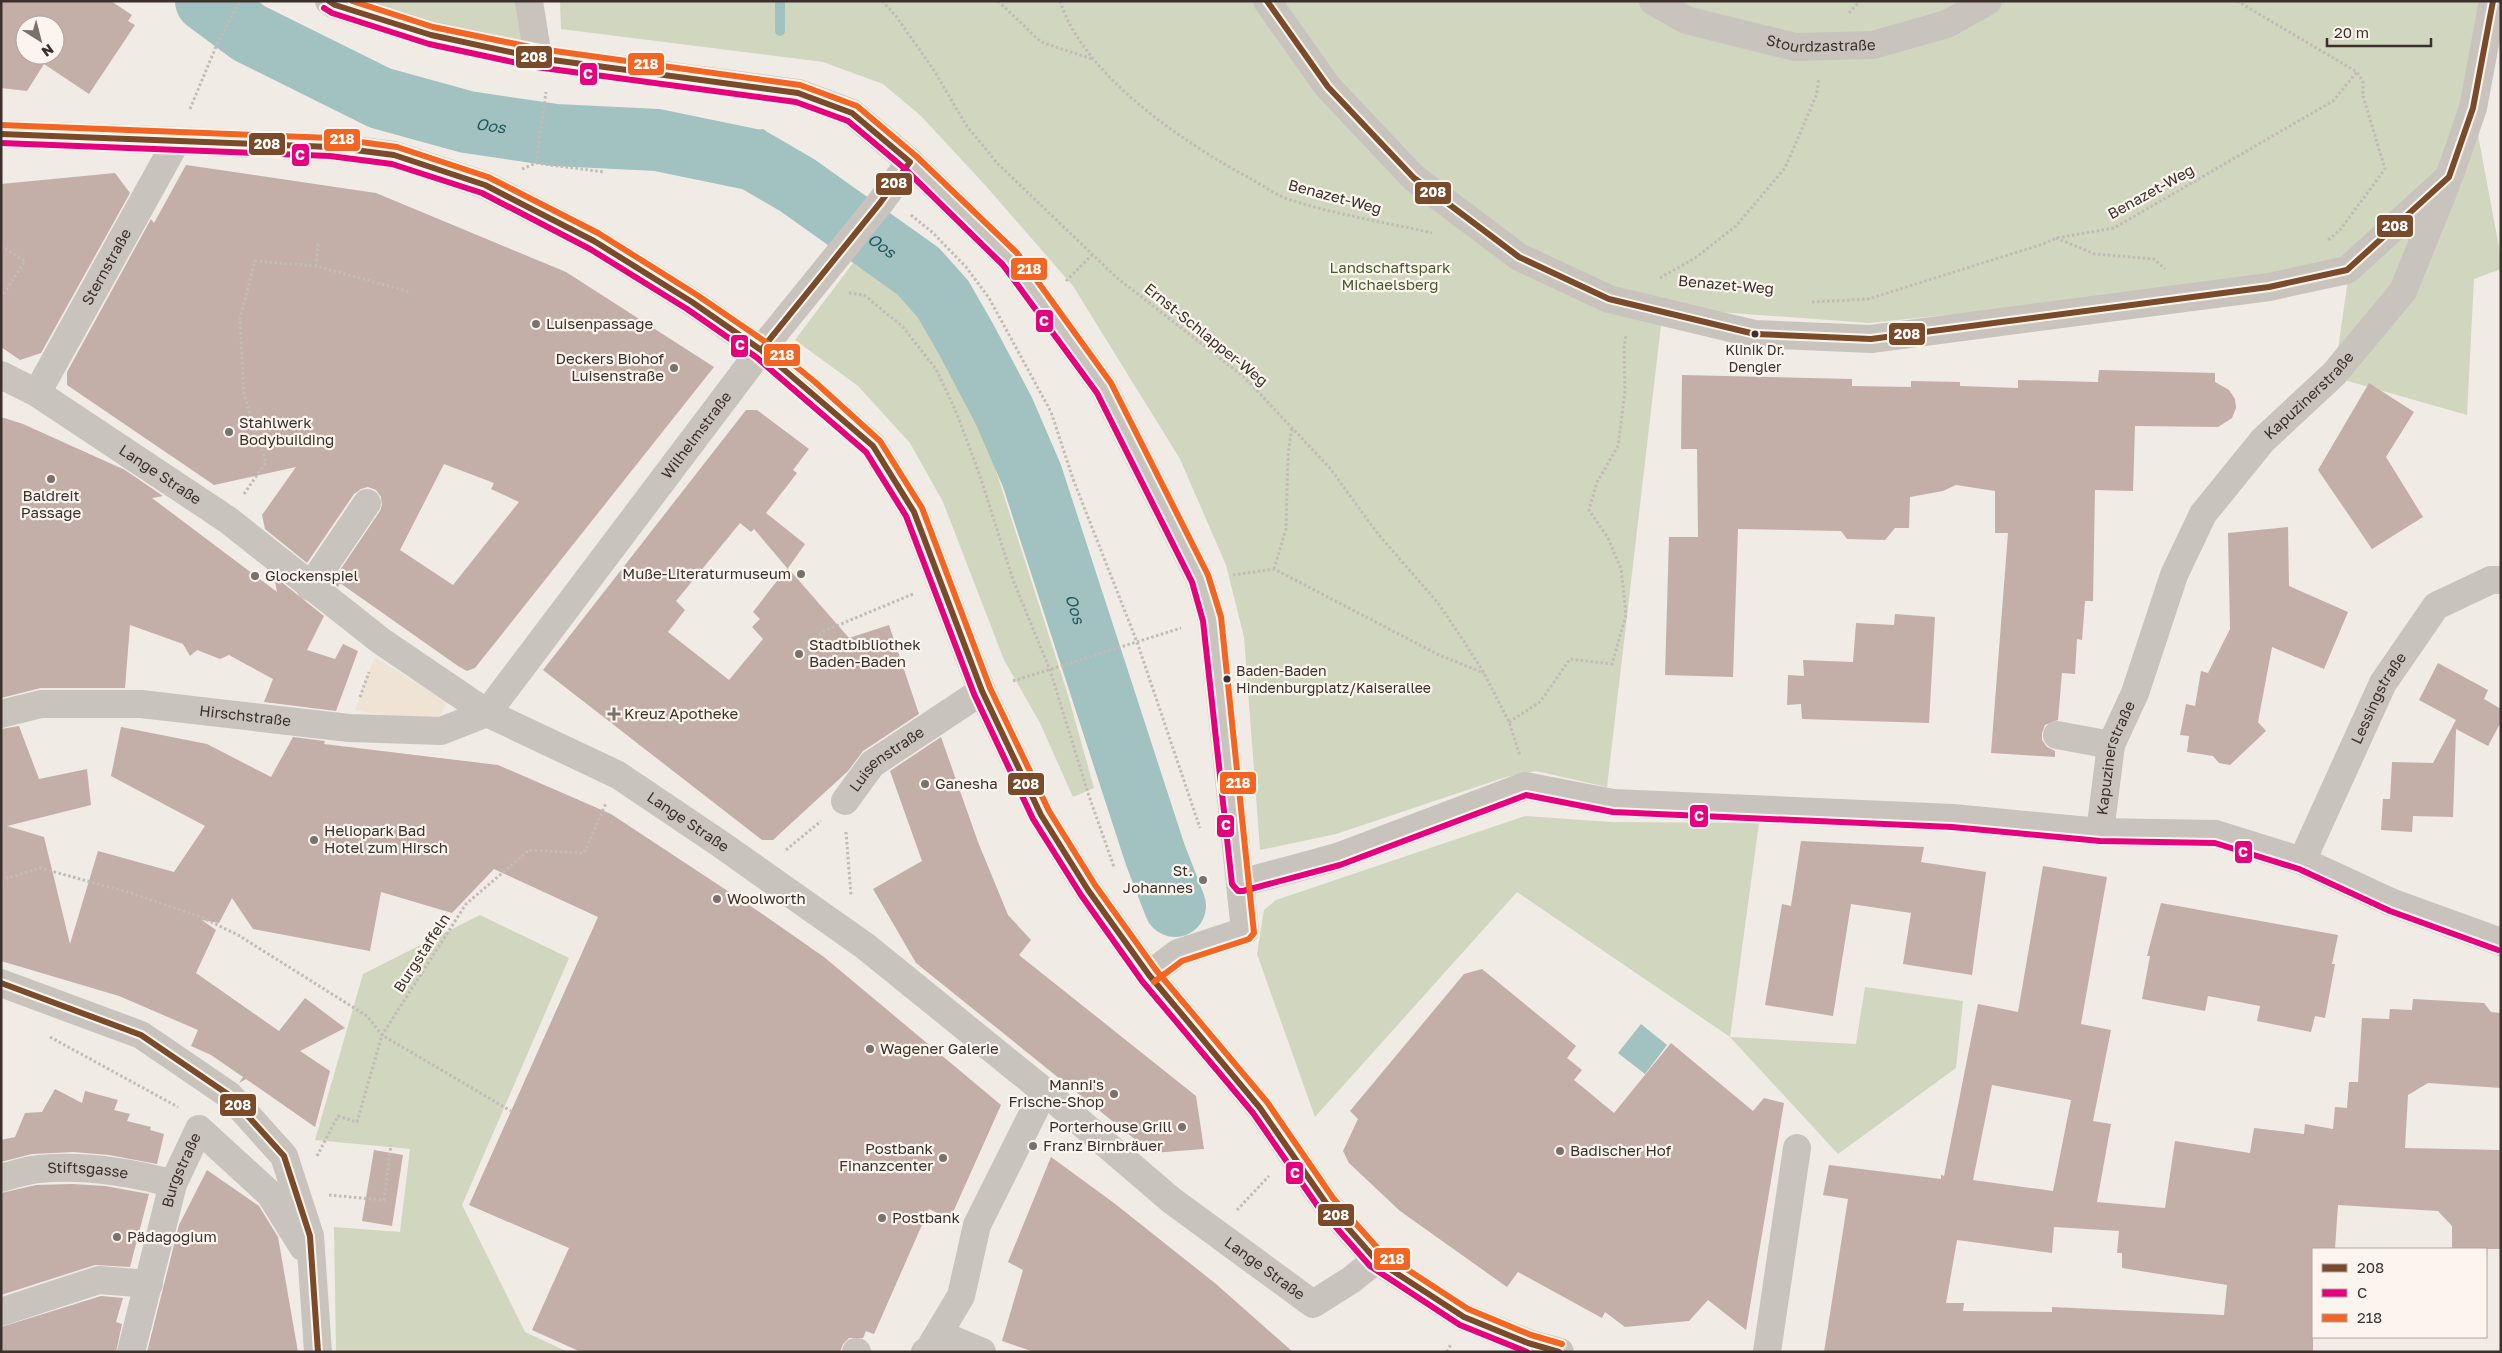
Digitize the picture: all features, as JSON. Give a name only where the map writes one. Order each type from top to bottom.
[{"type":"street","points":[[329,1],[335,5],[431,35],[538,58],[798,93],[852,113],[910,162],[1010,259],[1104,388],[1200,579],[1212,619],[1245,931],[1178,953],[1150,975]]},
{"type":"street","points":[[529,1],[538,58]]},
{"type":"street","points":[[1267,1],[1328,87],[1414,178],[1519,257],[1609,299],[1755,334],[1871,340],[2196,298],[2269,287],[2347,270],[2449,177]]},
{"type":"street","name":"Stourdzastraße","points":[[1653,1],[1686,20],[1795,47],[1873,45],[1947,24],[1988,1]]},
{"type":"street","name":"Kapuzinerstraße","points":[[1525,786],[1613,803],[1953,810],[2100,832],[2111,745],[2135,693],[2174,575],[2203,514],[2263,440],[2334,374],[2403,291],[2449,177],[2473,108],[2493,1]]},
{"type":"street","points":[[1,134],[331,147],[394,154],[485,185],[594,242],[692,302],[761,350],[809,389],[873,446],[914,512],[982,692],[1041,815],[1088,890],[1150,975],[1260,1108],[1326,1204],[1376,1260],[1464,1317],[1528,1343],[1560,1352]]},
{"type":"street","name":"Sternstraße","points":[[37,393],[176,142]]},
{"type":"street","name":"Wilhelmstraße","points":[[487,713],[761,350],[811,290],[910,162]]},
{"type":"street","name":"Lange Straße","points":[[1,374],[37,393],[228,520],[310,587],[381,641],[487,713],[618,775],[864,946],[1044,1091],[1171,1200],[1313,1304],[1351,1280],[1376,1260]]},
{"type":"street","points":[[310,587],[366,503]]},
{"type":"street","name":"Lessingstraße","points":[[2302,861],[2383,683],[2436,606],[2491,580],[2501,580]]},
{"type":"street","name":"Luisenstraße","points":[[845,801],[872,764],[982,692]]},
{"type":"street","name":"Hirschstraße","points":[[1,714],[41,704],[141,704],[348,728],[441,731],[487,713]]},
{"type":"street","points":[[2057,735],[2111,745]]},
{"type":"street","points":[[1241,883],[1337,857],[1525,786]]},
{"type":"street","points":[[2100,832],[2216,834],[2302,861],[2393,903],[2501,942]]},
{"type":"street","points":[[1,983],[141,1035],[229,1095],[284,1156],[298,1193],[310,1236],[318,1352]]},
{"type":"street","points":[[982,1352],[932,1343],[961,1296],[977,1224],[1044,1091]]},
{"type":"street","name":"Burgstraße","points":[[131,1352],[150,1284],[173,1184],[199,1130],[270,1194],[312,1261]]},
{"type":"street","points":[[1766,1352],[1797,1148]]},
{"type":"street","name":"Stiftsgasse","points":[[1,1178],[37,1169],[80,1168],[140,1175],[173,1184]]},
{"type":"street","points":[[1,1312],[99,1280],[150,1284]]},
{"type":"path","points":[[176,142],[217,44],[240,1]]},
{"type":"path","name":"Ernst-Schlapper-Weg","points":[[882,1],[896,16],[935,72],[966,125],[998,164],[1116,277],[1244,377],[1329,466],[1378,534],[1438,603],[1484,673],[1509,722],[1525,772],[1525,786]]},
{"type":"path","points":[[998,1],[1041,42],[1093,60]]},
{"type":"path","points":[[1060,1],[1066,19],[1093,60]]},
{"type":"path","points":[[1855,7],[1860,1]]},
{"type":"path","points":[[2237,1],[2357,72],[2362,82],[2363,96],[2385,169],[2340,230],[2326,241]]},
{"type":"path","name":"Benazet-Weg","points":[[1093,60],[1151,114],[1217,161],[1290,200],[1438,235]]},
{"type":"path","name":"Benazet-Weg","points":[[1810,302],[1869,302],[2056,238],[2114,228],[2332,101],[2357,72]]},
{"type":"path","points":[[536,163],[546,89]]},
{"type":"path","points":[[1509,722],[1540,702],[1570,659],[1612,664],[1626,616],[1621,568],[1608,538],[1589,510],[1596,482],[1618,446],[1625,391],[1624,348],[1632,305],[1642,288],[1695,258],[1736,226],[1785,168],[1816,96]]},
{"type":"path","points":[[485,185],[536,163],[604,172]]},
{"type":"path","points":[[883,198],[932,232],[966,266],[989,298],[1033,376],[1051,412],[1073,479],[1137,642],[1200,828]]},
{"type":"path","points":[[2056,238],[2095,254],[2154,259],[2196,298]]},
{"type":"path","points":[[316,266],[318,244]]},
{"type":"path","points":[[1,246],[25,261],[1,298]]},
{"type":"path","points":[[1044,305],[1092,255]]},
{"type":"path","points":[[228,520],[266,462],[244,395],[240,318],[254,261],[316,266],[410,292]]},
{"type":"path","points":[[811,290],[864,295],[902,326],[936,369],[957,414],[980,476],[1013,580],[1050,670],[1088,796],[1114,869]]},
{"type":"path","points":[[1274,570],[1286,529],[1288,455],[1292,426]]},
{"type":"path","points":[[1200,579],[1274,570],[1439,655],[1484,673]]},
{"type":"path","points":[[808,645],[824,631],[941,582]]},
{"type":"path","points":[[982,692],[1055,670],[1120,646],[1212,619]]},
{"type":"path","points":[[348,728],[381,641]]},
{"type":"path","name":"Burgstaffeln","points":[[298,1193],[338,1116],[357,1122],[382,1034],[466,904],[529,850],[584,853],[618,775]]},
{"type":"path","points":[[759,872],[845,801]]},
{"type":"path","name":"Luisenstraße","points":[[845,801],[850,893],[864,946]]},
{"type":"path","points":[[1,880],[40,868],[131,893],[204,918],[238,935],[367,1016],[382,1034],[511,1111]]},
{"type":"path","points":[[50,1037],[174,1104],[199,1130]]},
{"type":"path","points":[[298,1193],[384,1200],[392,1145]]},
{"type":"path","points":[[1216,1232],[1290,1154]]},
{"type":"green space","points":[[329,1],[529,1],[538,58]]},
{"type":"green space","name":"Landschaftspark Michaelsberg","points":[[560,1],[2493,1],[2473,108],[2501,258],[2501,269],[2474,279],[2467,415],[2334,377],[2349,272],[2346,268],[2262,282],[1869,323],[1663,308],[1607,787],[1536,771],[1506,777],[1336,834],[1260,850],[1244,637],[1226,565],[1180,459],[1073,286],[985,185],[921,116],[883,84],[823,62],[561,29]]},
{"type":"green space","points":[[853,263],[910,299],[953,368],[978,415],[1068,695],[1094,788],[1073,797],[1040,723],[1004,660],[943,502],[910,443],[858,386],[795,340]]},
{"type":"green space","points":[[1525,816],[1610,822],[1759,823],[1730,1037],[1517,892],[1315,1117],[1257,954],[1264,910],[1276,900]]},
{"type":"green space","points":[[480,915],[569,958],[462,1205],[525,1332],[568,1352],[336,1352],[334,1227],[400,1232],[410,1149],[315,1140],[363,974]]},
{"type":"green space","points":[[1865,987],[1963,1001],[1956,1068],[1838,1154],[1730,1037],[1856,1044]]},
{"type":"shaded area","points":[[375,657],[447,702],[435,725],[355,710]]},
{"type":"water","points":[[1641,1024],[1667,1045],[1645,1074],[1618,1053]]},
{"type":"building","points":[[1,1],[111,1],[132,15],[128,21],[135,25],[89,94],[46,65],[65,65],[65,15],[15,15],[15,65],[43,65],[27,91],[1,88]]},
{"type":"building","points":[[186,165],[376,193],[566,272],[714,367],[475,668],[467,671],[340,583],[338,587],[332,582],[380,511],[382,505],[381,497],[376,490],[368,487],[354,494],[307,563],[265,529],[262,515],[296,467],[214,485],[67,385],[67,372],[151,219],[154,223]],"holes":[[[444,464],[494,483],[491,489],[519,502],[453,585],[400,550]]]},
{"type":"building","points":[[115,173],[130,193],[41,353],[20,360],[1,347],[1,184]]},
{"type":"building","points":[[2099,370],[2215,373],[2215,382],[2229,390],[2235,399],[2236,408],[2232,418],[2218,427],[2135,426],[2133,491],[2095,490],[2093,601],[2085,601],[2082,640],[2077,639],[2075,674],[2062,673],[2058,720],[2045,725],[2042,733],[2042,740],[2047,747],[2055,751],[2055,757],[1991,753],[2008,533],[1995,533],[1995,491],[1956,485],[1943,491],[1910,497],[1909,528],[1895,528],[1885,540],[1847,539],[1841,531],[1738,529],[1733,677],[1665,675],[1669,537],[1698,537],[1697,449],[1681,449],[1682,375],[1852,379],[1852,386],[1911,387],[1911,381],[1960,382],[1960,386],[2018,388],[2018,380],[2098,382]]},
{"type":"building","points":[[2369,383],[2414,412],[2386,457],[2423,517],[2372,549],[2318,470]]},
{"type":"building","points":[[746,410],[757,410],[809,449],[793,470],[797,473],[766,513],[805,544],[788,568],[849,638],[889,625],[919,714],[863,751],[848,771],[773,840],[762,840],[543,670]],"holes":[[[740,523],[751,532],[754,529],[787,568],[753,612],[760,619],[752,627],[763,639],[729,680],[668,632],[685,610],[676,601]]]},
{"type":"building","points":[[1,417],[23,424],[125,470],[163,496],[152,498],[277,592],[274,576],[324,616],[307,650],[335,659],[343,644],[358,651],[336,711],[264,702],[273,679],[229,655],[220,659],[197,650],[190,656],[183,644],[130,625],[125,688],[41,688],[1,698]]},
{"type":"building","points":[[2288,527],[2289,586],[2348,612],[2324,669],[2272,647],[2258,722],[2266,731],[2230,765],[2219,763],[2213,756],[2187,752],[2189,736],[2180,735],[2186,704],[2195,706],[2201,671],[2208,673],[2230,629],[2228,533]]},
{"type":"building","points":[[1895,614],[1935,617],[1929,723],[1802,719],[1801,704],[1787,705],[1788,675],[1804,676],[1803,660],[1853,662],[1856,623],[1894,625]]},
{"type":"building","points":[[2438,663],[2488,690],[2484,699],[2501,709],[2501,722],[2488,746],[2456,729],[2453,817],[2413,816],[2412,832],[2381,830],[2383,799],[2390,799],[2392,762],[2433,763],[2456,720],[2419,700]]},
{"type":"building","points":[[19,726],[39,779],[87,769],[91,805],[7,826],[44,837],[70,944],[98,851],[174,872],[205,826],[111,776],[121,727],[207,744],[271,777],[293,737],[325,741],[324,744],[498,765],[611,814],[824,957],[1001,1105],[950,1219],[929,1209],[874,1334],[866,1331],[863,1338],[849,1338],[843,1344],[840,1352],[581,1352],[532,1330],[569,1248],[469,1205],[598,917],[494,869],[452,913],[381,892],[370,951],[253,929],[232,898],[219,923],[202,920],[216,930],[196,973],[279,1031],[305,998],[345,1028],[300,1051],[330,1071],[315,1127],[246,1079],[239,1083],[243,1077],[211,1055],[191,1046],[198,1030],[119,996],[1,961],[1,729]]},
{"type":"building","points":[[941,737],[978,842],[1008,915],[1031,940],[1019,955],[1196,1096],[1204,1149],[1152,1153],[916,963],[873,889],[922,861],[890,771]]},
{"type":"building","points":[[1801,841],[1924,847],[1921,862],[1986,872],[1972,975],[1903,964],[1911,913],[1851,904],[1833,1016],[1765,1005],[1782,904],[1791,906]]},
{"type":"building","points":[[2043,866],[2107,877],[2081,1024],[2111,1030],[2093,1121],[2111,1124],[2097,1202],[2165,1208],[2175,1141],[2250,1153],[2254,1128],[2304,1134],[2305,1124],[2333,1129],[2335,1107],[2347,1108],[2349,1082],[2358,1082],[2362,1018],[2389,1019],[2390,1009],[2412,1010],[2413,999],[2484,1003],[2491,1012],[2501,1013],[2501,1088],[2428,1083],[2408,1095],[2405,1148],[2501,1150],[2501,1249],[2452,1248],[2452,1226],[2438,1211],[2338,1205],[2335,1248],[2312,1248],[2313,1352],[1824,1352],[1848,1199],[1823,1195],[1829,1165],[1941,1179],[1941,1175],[1944,1176],[1978,1004],[2018,1012]],"holes":[[[1992,1085],[2071,1100],[2053,1191],[1973,1180]],[[2054,1227],[2119,1231],[2117,1253],[2122,1253],[2122,1268],[2227,1285],[2224,1315],[2052,1307],[2052,1312],[1963,1311],[1964,1303],[1946,1303],[1957,1240],[2052,1253]]]},
{"type":"building","points":[[2161,903],[2338,935],[2332,964],[2335,964],[2325,1018],[2315,1016],[2311,1032],[2257,1021],[2260,1006],[2208,996],[2205,1011],[2142,999],[2150,956],[2147,956]]},
{"type":"building","name":"Badischer Hof","points":[[1482,969],[1576,1046],[1567,1058],[1582,1070],[1574,1080],[1614,1113],[1671,1043],[1753,1111],[1764,1098],[1784,1103],[1746,1330],[1708,1300],[1689,1321],[1625,1327],[1605,1312],[1602,1318],[1518,1272],[1507,1287],[1400,1211],[1349,1163],[1343,1151],[1358,1119],[1350,1111],[1464,974]]},
{"type":"building","points":[[55,1089],[82,1103],[85,1091],[118,1100],[114,1110],[130,1114],[127,1121],[151,1127],[150,1130],[164,1134],[157,1164],[109,1155],[73,1152],[32,1154],[1,1162],[1,1140],[15,1137],[25,1113],[42,1112]]},
{"type":"building","points":[[374,1150],[403,1155],[392,1226],[362,1221]]},
{"type":"building","points":[[1051,1157],[1114,1203],[1216,1284],[1293,1352],[1034,1352],[1002,1341],[1023,1270],[1008,1262]]},
{"type":"building","points":[[207,1170],[259,1206],[278,1237],[298,1352],[147,1352],[179,1225]]},
{"type":"building","points":[[72,1184],[105,1186],[149,1194],[130,1267],[95,1265],[1,1295],[1,1193],[36,1185]]},
{"type":"building","points":[[101,1296],[123,1298],[116,1322],[122,1324],[116,1352],[1,1352],[1,1327]]},
{"type":"waterway","name":"Oos","points":[[206,1],[249,33],[380,98],[467,122],[555,135],[657,140],[754,160],[797,185],[918,271],[943,299],[966,339],[1004,411],[1032,476],[1155,854],[1175,906]]},
{"type":"waterway","points":[[780,1],[780,31]]},
{"type":"waterway","points":[[754,160],[762,134]]},
{"type":"transit line","name":"208","points":[[329,1],[335,5],[431,35],[538,58],[798,93],[852,113],[910,162],[880,203],[761,350]]},
{"type":"transit line","name":"218","points":[[352,1],[433,27],[540,49],[800,85],[857,106],[916,156],[1017,253],[1111,383],[1208,575],[1221,617],[1254,933],[1249,939],[1182,961],[1154,982]]},
{"type":"transit line","name":"208","points":[[1267,1],[1328,87],[1414,178],[1519,257],[1609,299],[1755,334],[1871,339],[2269,287],[2347,270],[2449,177],[2473,108],[2493,1]]},
{"type":"transit line","name":"C","points":[[324,8],[332,13],[429,44],[536,67],[796,102],[848,121],[904,168],[1003,265],[1097,393],[1192,582],[1203,621],[1232,884],[1238,891],[1340,865],[1526,795],[1613,812],[1952,827],[2100,841],[2215,843],[2299,869],[2390,911],[2498,950]]},
{"type":"transit line","name":"218","points":[[1,125],[331,138],[397,147],[488,177],[598,233],[697,295],[767,343],[815,382],[880,441],[922,508],[990,688],[1049,811],[1095,885],[1156,970],[1267,1102],[1333,1198],[1382,1253],[1468,1309],[1531,1335],[1562,1344]]},
{"type":"transit line","name":"208","points":[[1,134],[331,147],[394,155],[485,185],[594,241],[692,302],[761,350],[873,446],[914,512],[982,691],[1041,815],[1088,890],[1149,975],[1260,1108],[1326,1203],[1376,1260],[1464,1317],[1528,1343],[1559,1352]]},
{"type":"transit line","name":"C","points":[[1,143],[330,156],[392,164],[482,193],[590,249],[687,309],[756,357],[866,452],[906,516],[974,694],[1033,819],[1081,895],[1142,981],[1253,1113],[1319,1208],[1370,1266],[1460,1325],[1527,1352]]},
{"type":"transit line","name":"208","points":[[1,983],[141,1035],[229,1095],[284,1156],[310,1236],[318,1352]]},
{"type":"place","name":"Luisenpassage","points":[[536,324]]},
{"type":"place","name":"Klinik Dr. Dengler","points":[[1755,334]]},
{"type":"place","name":"Deckers Biohof Luisenstraße","points":[[674,368]]},
{"type":"place","name":"Stahlwerk Bodybuilding","points":[[229,432]]},
{"type":"place","name":"Baldreit Passage","points":[[51,479]]},
{"type":"place","name":"Muße-Literaturmuseum","points":[[801,574]]},
{"type":"place","name":"Glockenspiel","points":[[255,576]]},
{"type":"place","name":"Stadtbibliothek Baden-Baden","points":[[799,654]]},
{"type":"place","name":"Baden-Baden Hindenburgplatz/Kaiserallee","points":[[1227,679]]},
{"type":"place","name":"Kreuz Apotheke","points":[[614,714]]},
{"type":"place","name":"Ganesha","points":[[925,784]]},
{"type":"place","name":"Heliopark Bad Hotel zum Hirsch","points":[[314,840]]},
{"type":"place","name":"St. Johannes","points":[[1203,880]]},
{"type":"place","name":"Woolworth","points":[[717,899]]},
{"type":"place","name":"Wagener Galerie","points":[[870,1049]]},
{"type":"place","name":"Manni's Frische-Shop","points":[[1114,1094]]},
{"type":"place","name":"Porterhouse Grill","points":[[1182,1127]]},
{"type":"place","name":"Franz Birnbräuer","points":[[1033,1146]]},
{"type":"place","name":"Badischer Hof","points":[[1560,1151]]},
{"type":"place","name":"Postbank Finanzcenter","points":[[943,1158]]},
{"type":"place","name":"Postbank","points":[[882,1218]]},
{"type":"place","name":"Pädagogium","points":[[117,1237]]}]
